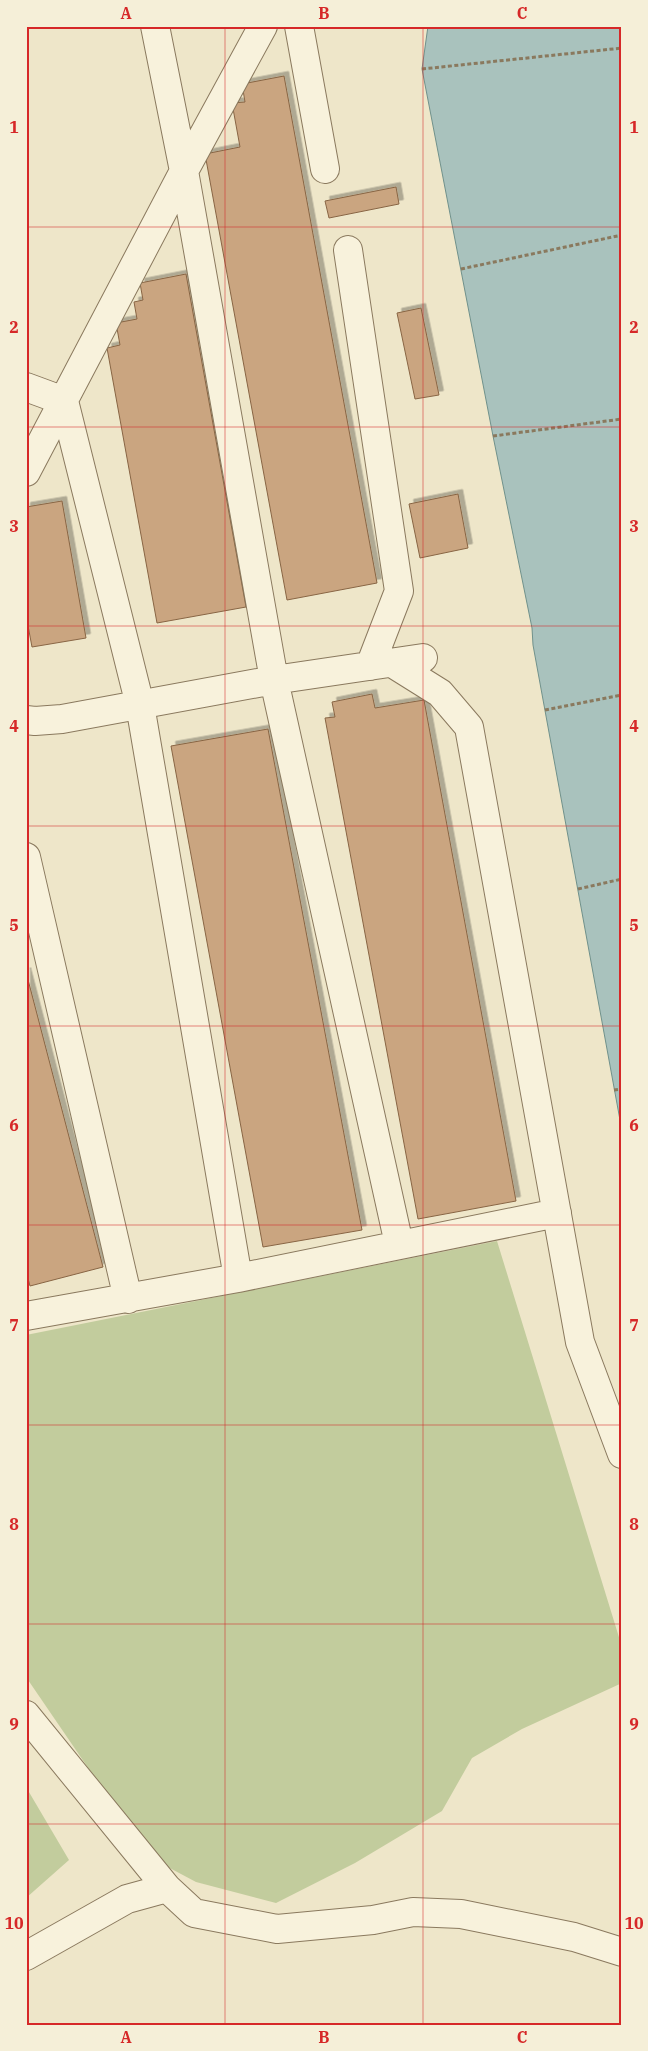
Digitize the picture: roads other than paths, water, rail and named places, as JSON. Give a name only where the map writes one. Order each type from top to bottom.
[{"type":"street","points":[[155,26],[184,171],[274,680],[399,1244]]},
{"type":"street","points":[[26,472],[184,171],[263,26]]},
{"type":"street","points":[[299,26],[325,169]]},
{"type":"street","points":[[348,250],[399,591],[381,664]]},
{"type":"street","points":[[26,387],[64,401]]},
{"type":"street","points":[[64,401],[140,705],[238,1278]]},
{"type":"street","points":[[26,720],[62,719],[274,680],[423,658]]},
{"type":"street","points":[[381,664],[440,693],[469,727],[580,1342],[622,1454]]},
{"type":"street","points":[[26,856],[128,1299]]},
{"type":"street","points":[[26,1316],[238,1278],[557,1213]]},
{"type":"street","points":[[26,1715],[167,1888],[194,1913],[277,1929],[373,1920],[413,1912],[461,1914],[574,1937],[622,1952]]},
{"type":"street","points":[[26,1956],[127,1899],[167,1888]]},
{"type":"water","points":[[428,26],[622,26],[622,1131],[533,645],[532,628],[422,69]]}]
